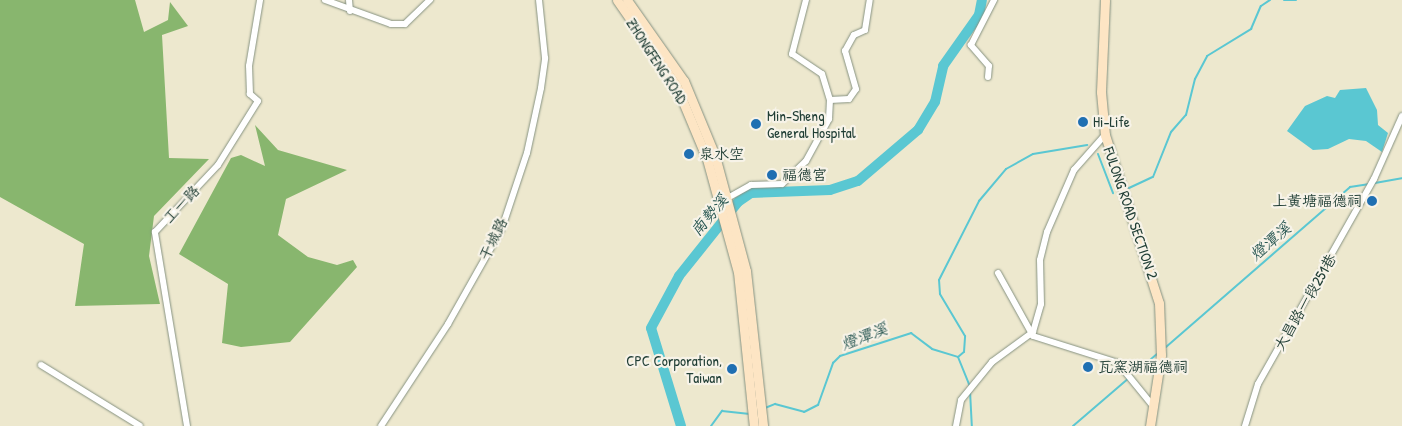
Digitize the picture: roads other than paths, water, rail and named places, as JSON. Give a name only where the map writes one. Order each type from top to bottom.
[{"type":"main road","name":"ZHONGFENG ROAD","points":[[617,0],[676,85],[695,124],[725,203]]},
{"type":"main road","name":"ZHONGFENG ROAD","points":[[627,0],[684,81],[703,120],[725,203]]},
{"type":"main road","name":"FULONG ROAD SECTION 2","points":[[1105,0],[1101,84],[1105,135],[1158,303],[1161,355],[1150,426]]},
{"type":"main road","points":[[725,203],[734,220],[746,271],[754,426]]},
{"type":"main road","points":[[725,203],[727,227],[738,272],[763,426]]},
{"type":"street","name":"工一路","points":[[186,426],[155,232],[218,165],[258,100],[250,94],[249,66],[260,0]]},
{"type":"street","points":[[325,0],[350,11],[391,24],[405,24],[428,2]]},
{"type":"street","points":[[349,0],[350,11]]},
{"type":"street","name":"干城路","points":[[382,426],[448,324],[502,228],[526,153],[541,88],[545,58],[539,0]]},
{"type":"street","points":[[725,203],[751,184],[782,184],[806,161],[829,119],[830,100],[822,74],[792,54],[806,0]]},
{"type":"street","points":[[830,100],[850,98],[856,90],[845,51],[854,35],[865,30],[870,0]]},
{"type":"street","points":[[988,77],[989,66],[971,46],[994,0]]},
{"type":"street","name":"大昌路一段251巷","points":[[1245,426],[1258,384],[1372,184],[1402,116]]},
{"type":"street","points":[[956,426],[958,406],[992,362],[1033,332],[1041,304],[1040,260],[1047,232],[1074,170],[1105,135]]},
{"type":"street","points":[[998,274],[1036,338],[1123,365],[1154,407]]},
{"type":"street","points":[[42,365],[140,426]]},
{"type":"water","points":[[1366,88],[1377,110],[1378,125],[1388,133],[1382,152],[1366,141],[1349,139],[1328,149],[1313,150],[1287,131],[1305,106],[1327,96],[1335,98],[1340,90]]},
{"type":"waterway","name":"南勢溪","points":[[681,426],[651,328],[679,276],[738,202],[751,193],[830,190],[858,181],[918,130],[935,102],[943,66],[979,15],[982,0]]},
{"type":"waterway","name":"燈潭溪","points":[[1129,188],[1153,177],[1171,132],[1186,115],[1195,79],[1207,56],[1251,29],[1261,6],[1270,0]]},
{"type":"waterway","name":"燈潭溪","points":[[1284,0],[1296,0]]},
{"type":"waterway","points":[[958,357],[964,352],[965,336],[940,294],[939,280],[979,201],[1006,169],[1033,154],[1087,145]]},
{"type":"waterway","name":"燈潭溪","points":[[1098,154],[1113,193]]},
{"type":"waterway","name":"燈潭溪","points":[[1375,183],[1402,178]]},
{"type":"waterway","name":"燈潭溪","points":[[1166,347],[1350,187],[1368,184]]},
{"type":"waterway","name":"燈潭溪","points":[[765,408],[775,404],[804,412],[818,405],[833,363],[840,356],[911,333],[932,349],[958,357],[970,386]]},
{"type":"waterway","name":"燈潭溪","points":[[1135,373],[1157,354]]},
{"type":"waterway","name":"燈潭溪","points":[[1073,426],[1129,378]]},
{"type":"waterway","name":"燈潭溪","points":[[970,391],[972,426]]},
{"type":"waterway","name":"燈潭溪","points":[[711,426],[722,411],[750,414]]},
{"type":"place","name":"Hi-Life","points":[[1083,122]]},
{"type":"place","name":"Min-Sheng General Hospital","points":[[756,124]]},
{"type":"place","name":"泉水空","points":[[689,154]]},
{"type":"place","name":"福德宮","points":[[772,175]]},
{"type":"place","name":"上黃塘福德祠","points":[[1372,201]]},
{"type":"place","name":"瓦窯湖福德祠","points":[[1088,367]]},
{"type":"place","name":"CPC Corporation, Taiwan","points":[[732,369]]}]
